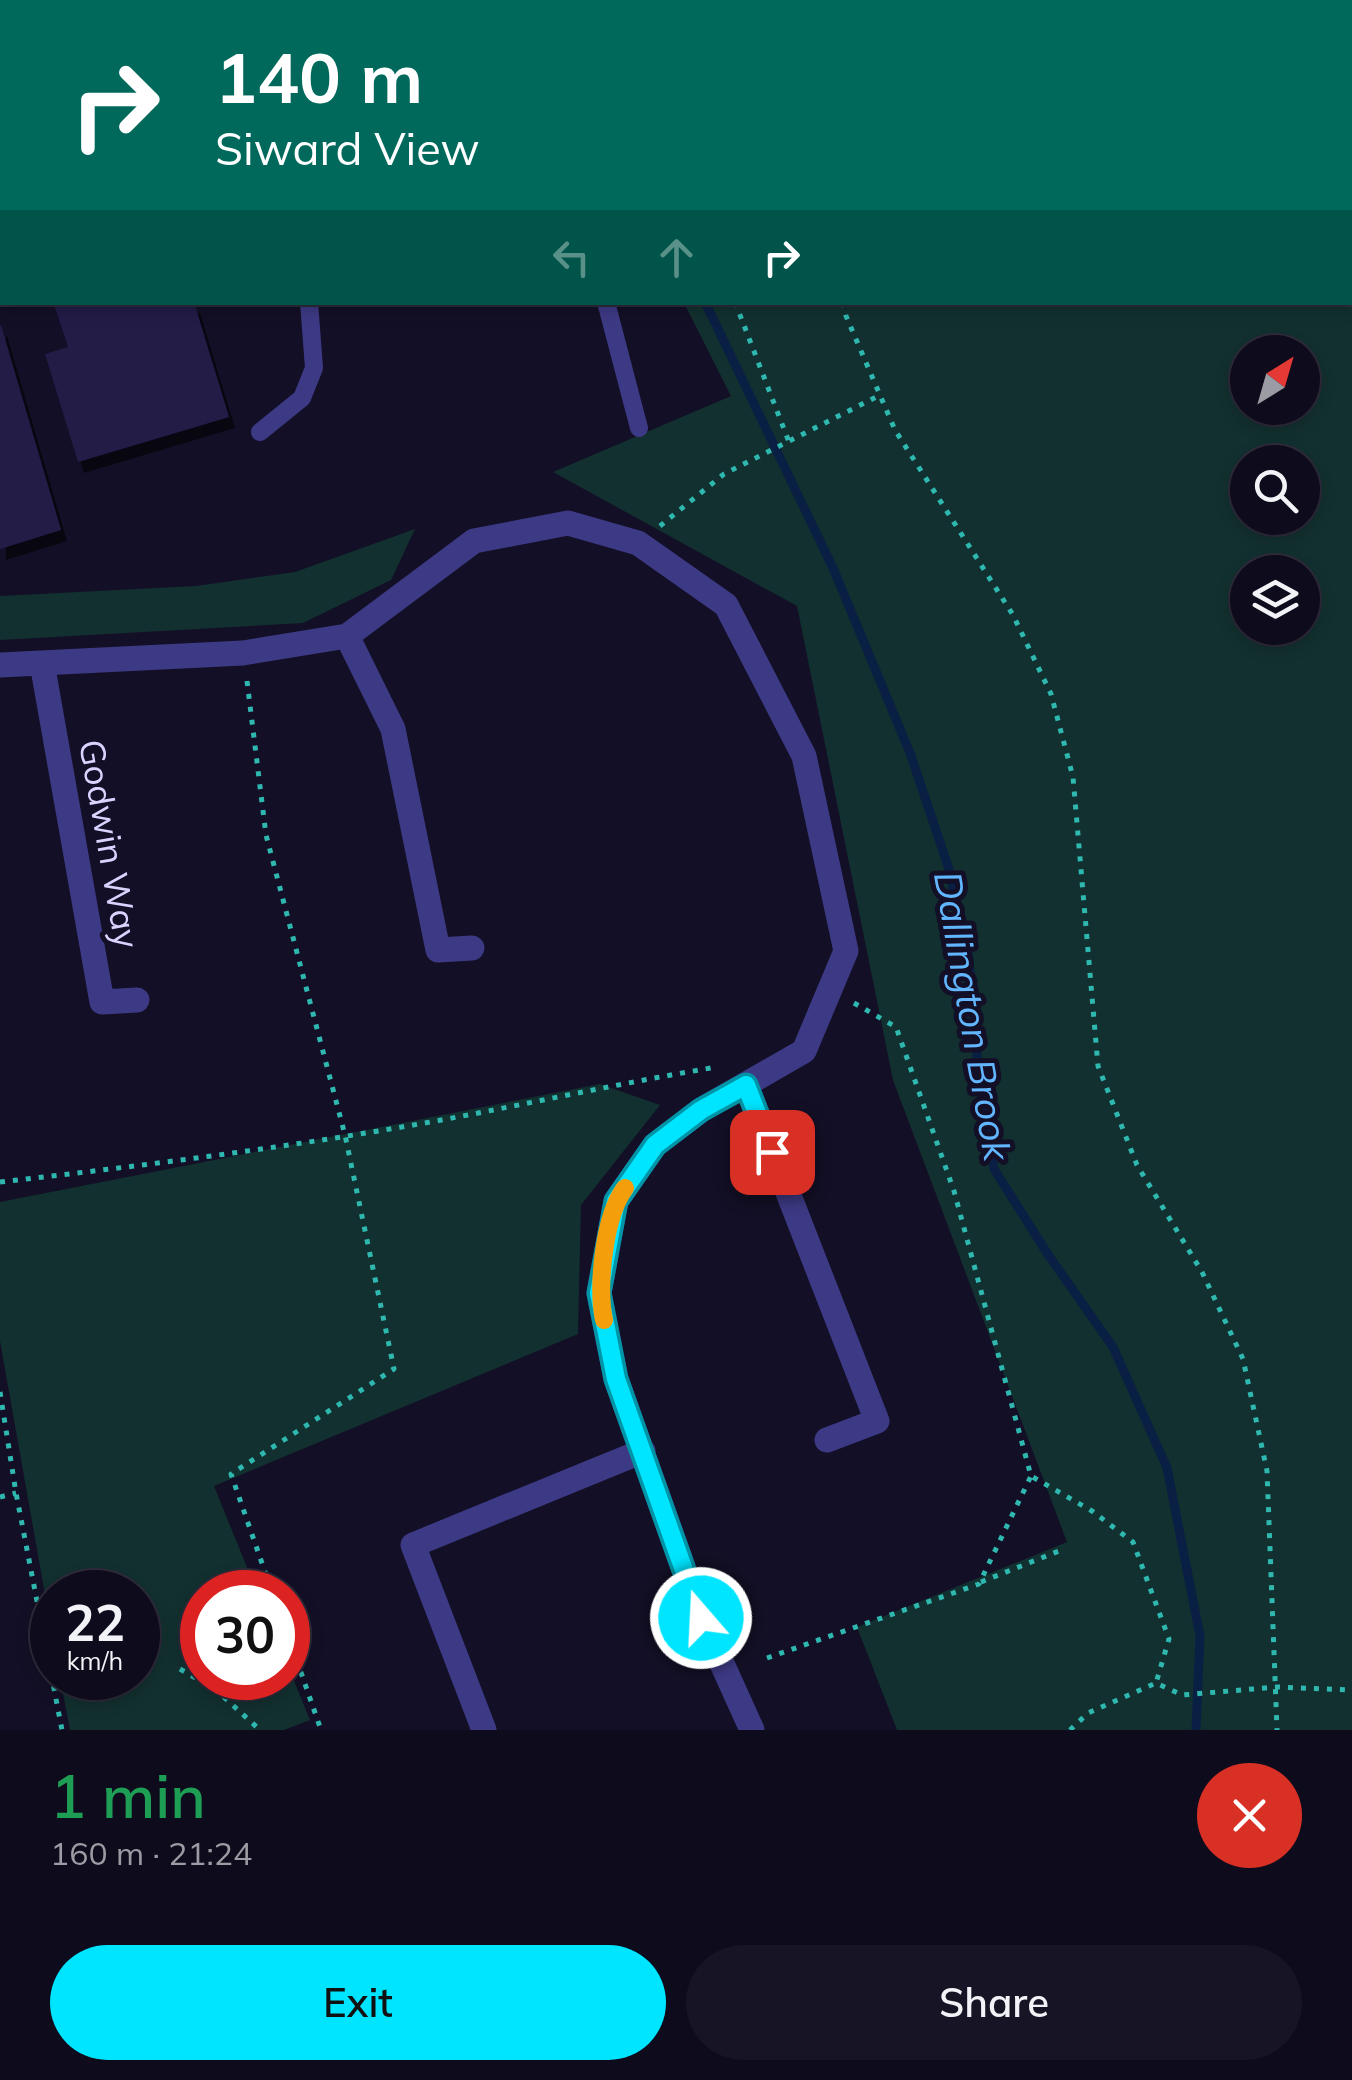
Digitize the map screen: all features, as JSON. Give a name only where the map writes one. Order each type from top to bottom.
[{"type":"street","points":[[0,665],[243,653],[347,636],[474,541],[568,523],[638,543],[726,606],[804,756],[846,951],[804,1051],[740,1074],[655,1145],[616,1201],[599,1293],[616,1379],[701,1618],[752,1730]]},
{"type":"street","points":[[347,636],[393,729],[438,950],[472,948]]},
{"type":"street","name":"Godwin Way","points":[[42,664],[102,1002],[137,1000]]},
{"type":"street","points":[[740,1074],[877,1421],[827,1440]]},
{"type":"street","points":[[484,1730],[414,1546],[643,1451]]},
{"type":"lane","points":[[260,432],[302,398],[314,368],[309,305]]},
{"type":"lane","points":[[607,305],[640,428]]},
{"type":"path","points":[[736,305],[789,442]]},
{"type":"path","points":[[844,305],[895,430],[1013,614],[1051,694],[1073,777],[1098,1066],[1137,1166],[1202,1272],[1242,1359],[1267,1471],[1277,1730]]},
{"type":"path","points":[[638,543],[724,474],[880,394]]},
{"type":"path","points":[[243,653],[266,835],[345,1135],[394,1370],[230,1474],[264,1570]]},
{"type":"path","points":[[830,989],[896,1027],[954,1190],[1031,1476],[978,1584]]},
{"type":"path","points":[[0,1182],[174,1162],[740,1074]]},
{"type":"path","points":[[0,1392],[62,1730]]},
{"type":"path","points":[[1031,1476],[1092,1510],[1133,1542],[1170,1639],[1156,1682],[1088,1713],[1070,1730]]},
{"type":"path","points":[[0,1497],[16,1493]]},
{"type":"path","points":[[767,1658],[978,1584],[1064,1549]]},
{"type":"path","points":[[1156,1682],[1182,1695],[1277,1686],[1352,1690]]},
{"type":"path","points":[[310,1699],[321,1730]]},
{"type":"path","points":[[227,1700],[260,1730]]},
{"type":"green space","points":[[685,305],[1352,305],[1352,1730],[897,1730],[857,1627],[1067,1542],[893,1080],[797,606],[553,472],[731,396]]},
{"type":"green space","points":[[415,529],[391,580],[303,623],[0,640],[0,596],[196,586],[295,572]]},
{"type":"green space","points":[[600,1084],[660,1105],[581,1205],[578,1334],[214,1486],[248,1570],[180,1570],[180,1700],[302,1700],[310,1720],[284,1730],[70,1730],[64,1700],[160,1700],[160,1570],[41,1570],[0,1341],[0,1202]]},
{"type":"building","points":[[54,305],[195,305],[229,417],[78,462],[45,354],[68,347]]},
{"type":"building","points":[[0,326],[61,530],[0,549]]},
{"type":"waterway","name":"Dallington Brook","points":[[706,305],[833,568],[910,753],[948,866],[969,958],[978,1066],[994,1169],[1113,1347],[1167,1468],[1200,1636],[1196,1730]]},
{"type":"slow traffic","points":[[604,1320],[599,1293],[616,1201],[625,1188]]},
{"type":"route","points":[[701,1618],[616,1379],[599,1293],[616,1201],[655,1145],[701,1110],[746,1085],[772,1152]]}]
